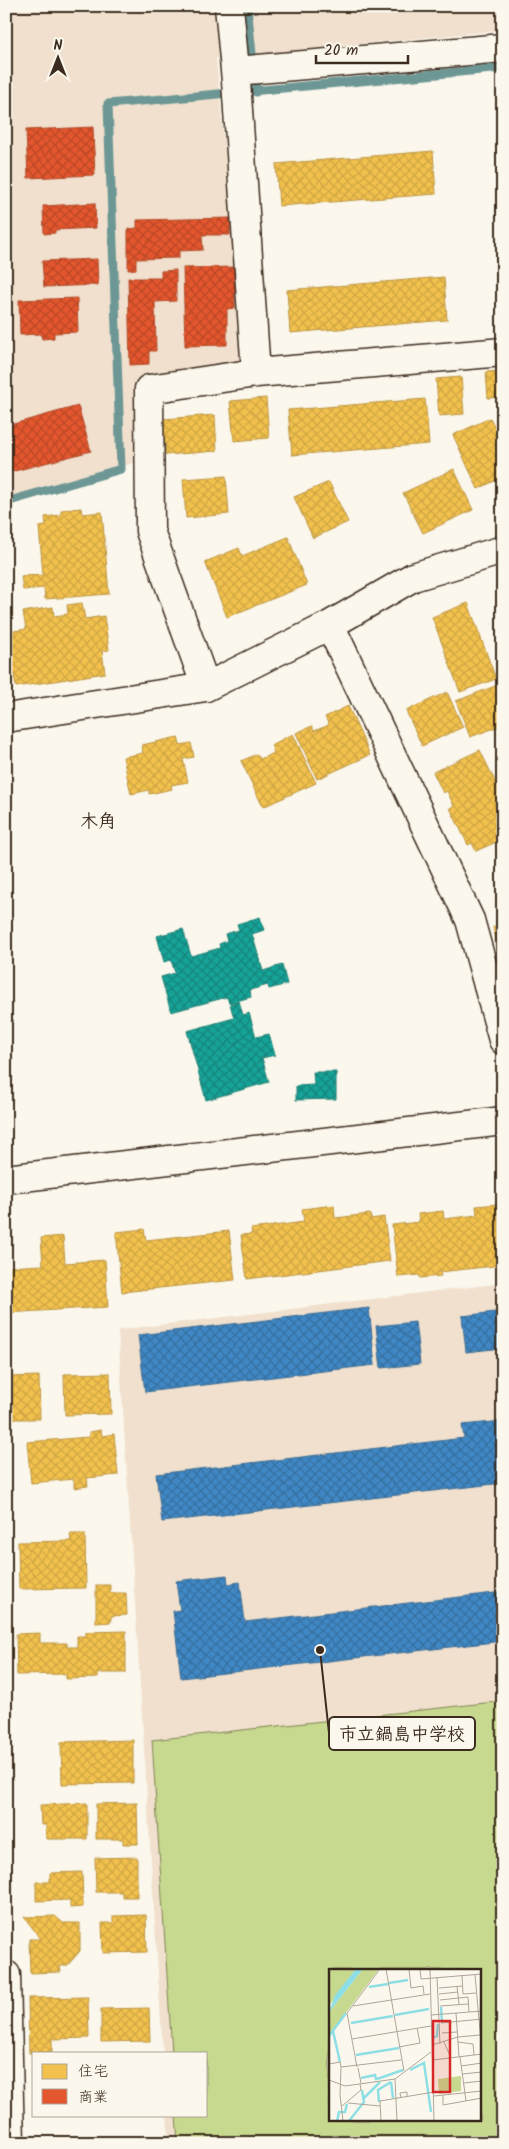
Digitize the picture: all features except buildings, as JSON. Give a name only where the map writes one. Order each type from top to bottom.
[{"type":"street","points":[[229,6],[256,373]]},
{"type":"street","points":[[236,85],[503,48]]},
{"type":"street","points":[[206,687],[150,531],[149,389],[256,373],[503,352]]},
{"type":"street","points":[[6,718],[206,687],[330,624],[413,577],[503,550]]},
{"type":"street","points":[[330,624],[470,920],[503,1040]]},
{"type":"street","points":[[6,1179],[503,1120]]},
{"type":"street","points":[[6,1975],[10,2143]]},
{"type":"shaded area","points":[[6,6],[503,6],[503,30],[216,58],[245,363],[139,379],[140,461],[6,502]]},
{"type":"shaded area","points":[[503,1283],[503,2143],[169,2143],[167,2116],[208,2116],[208,2052],[163,2052],[118,1330]]},
{"type":"green space","points":[[503,1701],[503,2143],[178,2143],[176,2116],[208,2116],[208,2052],[172,2052],[152,1740]]},
{"type":"waterway","points":[[247,6],[256,92]]},
{"type":"waterway","points":[[6,502],[121,469],[108,104],[503,68]]},
{"type":"place","name":"市立鍋島中学校","points":[[320,1650]]},
{"type":"district","name":"木角","points":[[98,822]]}]
